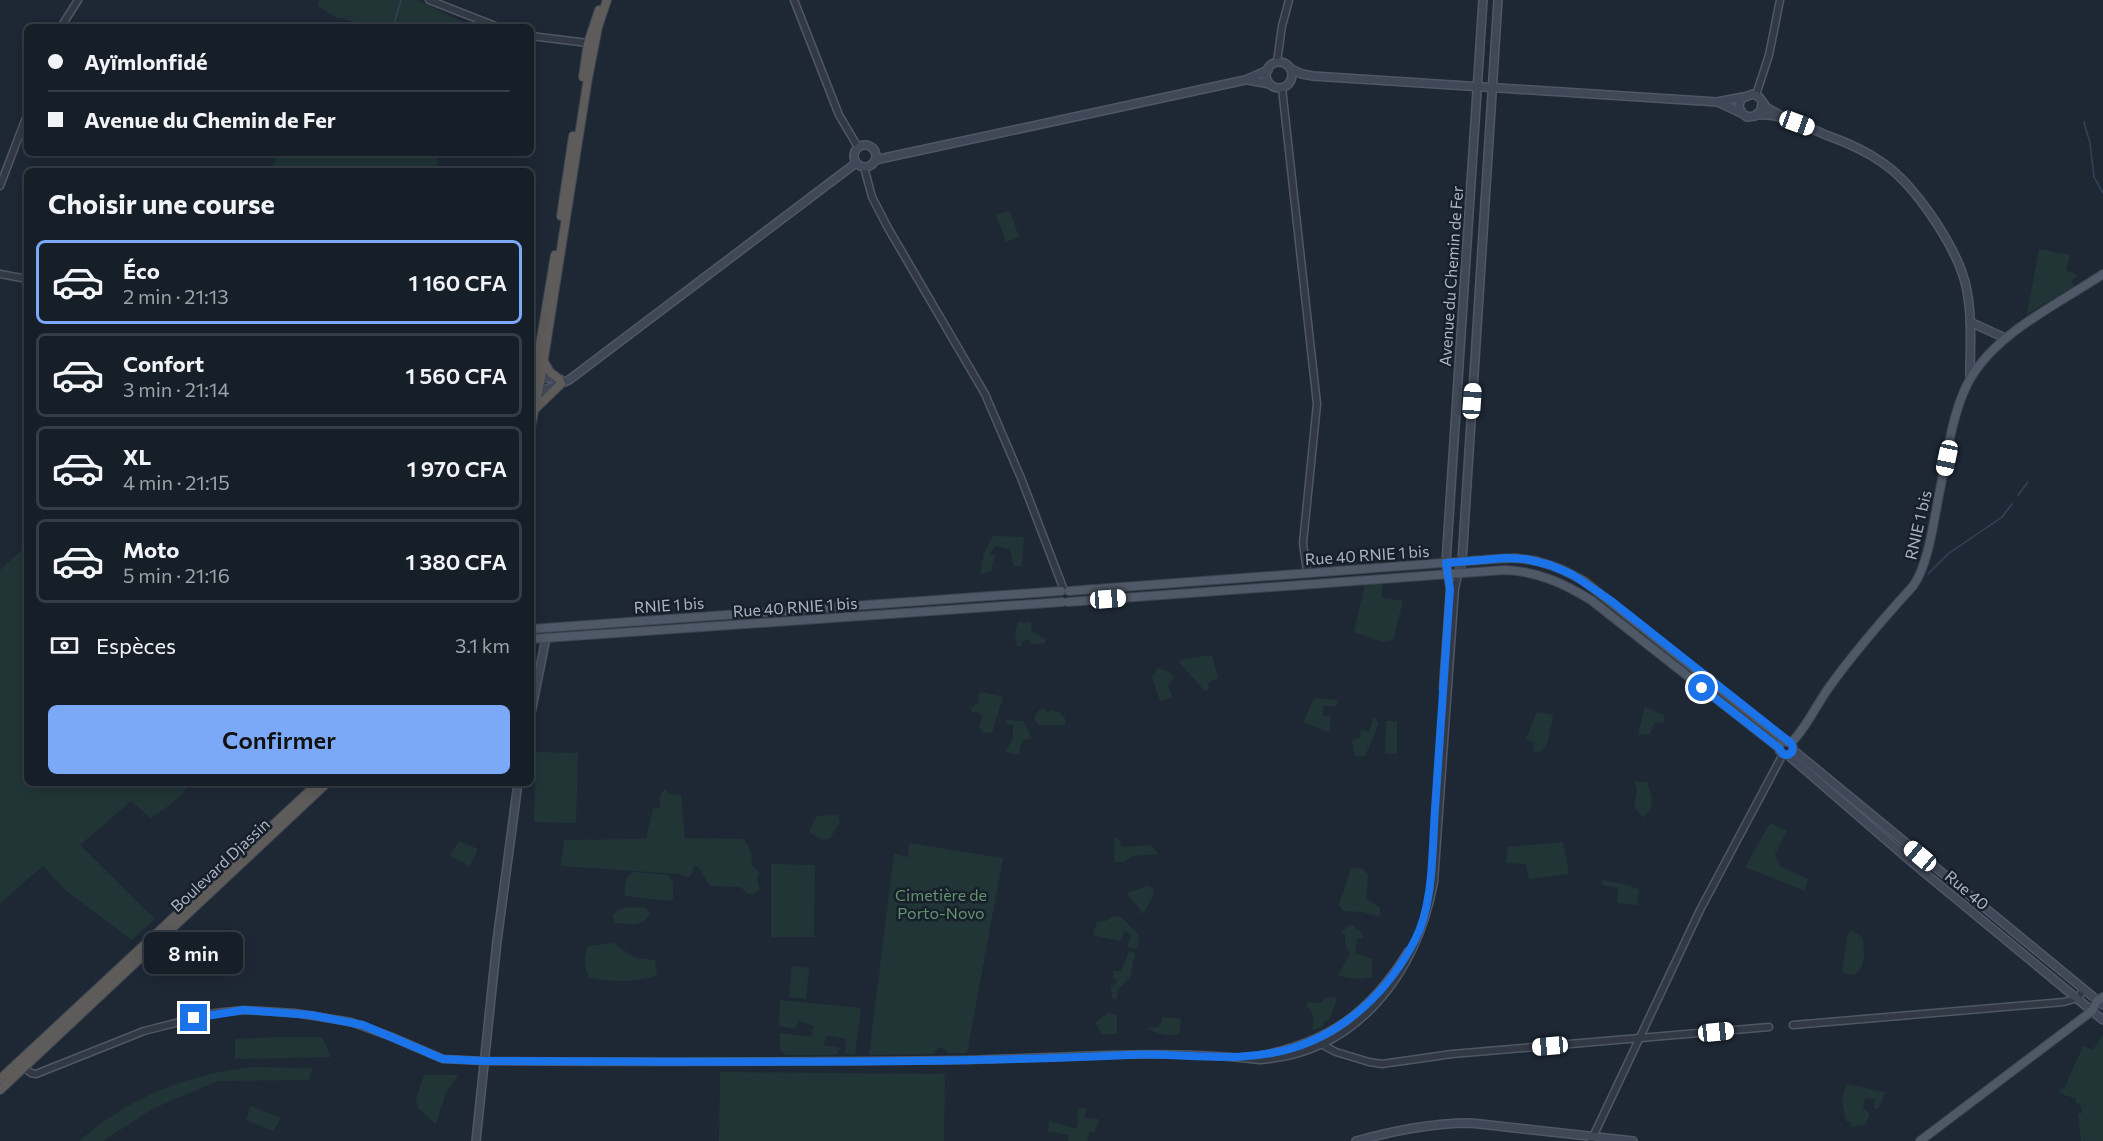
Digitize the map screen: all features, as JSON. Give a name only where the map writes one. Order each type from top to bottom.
[{"type":"highway","points":[[538,378],[588,43],[602,0]]},
{"type":"highway","points":[[534,414],[534,392],[543,360],[588,78],[598,27],[608,0]]},
{"type":"highway","points":[[535,409],[563,381],[550,372],[543,360]]},
{"type":"highway","name":"Boulevard Djassin","points":[[0,1090],[21,1065],[315,786]]},
{"type":"highway","name":"Boulevard Djassin","points":[[0,1079],[21,1065],[324,786]]},
{"type":"main road","name":"Avenue du Chemin de Fer","points":[[1448,575],[1446,563],[1483,0]]},
{"type":"main road","name":"Avenue du Chemin de Fer","points":[[1458,574],[1462,562],[1498,0]]},
{"type":"main road","points":[[1270,84],[1266,77],[1268,70],[1277,63],[1285,64],[1298,73],[1313,76],[1492,88],[1717,102],[1750,94],[1759,98],[1784,118]]},
{"type":"main road","points":[[1291,69],[1293,75],[1291,82]]},
{"type":"main road","points":[[875,160],[876,153],[866,144],[858,147],[853,156],[856,163],[864,167],[869,166],[875,160],[1245,80],[1268,70]]},
{"type":"main road","points":[[1245,80],[1282,88],[1291,82],[1313,76]]},
{"type":"main road","points":[[1741,113],[1739,104],[1743,97]]},
{"type":"main road","points":[[1757,115],[1761,110],[1759,98]]},
{"type":"main road","points":[[1717,102],[1748,117],[1769,115],[1784,118],[1838,139],[1884,163],[1913,193],[1946,237],[1965,283],[1970,322],[1970,378]]},
{"type":"main road","points":[[534,392],[563,381],[856,163]]},
{"type":"main road","name":"RNIE 1 bis","points":[[1788,747],[1848,660],[1913,586],[1918,577],[1930,535],[1958,410],[1970,378],[1979,364],[2005,338],[2103,274]]},
{"type":"main road","points":[[1970,322],[2005,338]]},
{"type":"main road","points":[[538,378],[563,381]]},
{"type":"main road","name":"Rue 40 RNIE 1 bis","points":[[1064,591],[1307,572],[1526,559],[1550,565],[1573,575],[1610,600],[1788,747]]},
{"type":"main road","name":"Rue 40 RNIE 1 bis","points":[[534,639],[1504,570],[1526,572],[1552,579],[1575,590],[1788,747]]},
{"type":"main road","points":[[1064,591],[1059,598],[1065,602]]},
{"type":"main road","name":"RNIE 1 bis","points":[[534,629],[1064,591]]},
{"type":"main road","points":[[534,698],[546,638]]},
{"type":"main road","name":"Rue 40","points":[[1788,747],[2084,990],[2102,1002]]},
{"type":"main road","name":"Rue 40","points":[[1788,747],[1906,857],[2103,1020]]},
{"type":"main road","points":[[476,1141],[497,941],[518,786]]},
{"type":"main road","points":[[1920,1141],[2102,1002]]},
{"type":"main road","points":[[1356,1141],[1424,1126],[1450,1123],[1471,1123],[1592,1139],[1633,1141]]},
{"type":"street","points":[[63,24],[78,0]]},
{"type":"street","points":[[429,0],[490,24]]},
{"type":"street","points":[[794,0],[839,115],[858,147]]},
{"type":"street","points":[[1277,63],[1282,26],[1289,0]]},
{"type":"street","points":[[1759,98],[1774,38],[1780,0]]},
{"type":"street","points":[[534,36],[588,43]]},
{"type":"street","points":[[1282,88],[1317,405],[1304,543],[1307,572]]},
{"type":"street","points":[[0,186],[24,123]]},
{"type":"street","points":[[864,167],[872,197],[888,228],[985,394],[1021,478],[1064,591]]},
{"type":"street","points":[[0,274],[24,278]]},
{"type":"street","name":"Avenue du Chemin de Fer","points":[[1453,588],[1458,574]]},
{"type":"street","name":"Avenue du Chemin de Fer","points":[[1448,575],[1453,588]]},
{"type":"street","points":[[21,1065],[36,1074],[144,1031],[215,1013],[244,1010],[338,1019],[363,1025],[443,1059],[485,1061],[840,1061],[1140,1054],[1260,1060],[1277,1058],[1321,1044],[1354,1024],[1378,1002],[1405,965],[1424,924],[1434,882],[1453,588]]},
{"type":"street","points":[[1245,1058],[1271,1054],[1302,1044],[1330,1031],[1361,1011],[1384,987],[1418,932],[1431,882],[1453,588]]},
{"type":"street","points":[[1592,1139],[1700,910],[1788,747]]},
{"type":"street","points":[[1793,1025],[2064,1002],[2077,998],[2084,990]]},
{"type":"street","points":[[1321,1044],[1336,1052],[1382,1064],[1452,1054],[1639,1040],[1769,1027]]},
{"type":"green space","points":[[319,0],[417,0],[463,22],[463,24],[356,24],[335,17],[318,6]]},
{"type":"green space","points":[[276,156],[438,156],[436,168],[272,168]]},
{"type":"green space","points":[[1010,211],[1019,237],[1006,242],[996,215]]},
{"type":"green space","points":[[2039,249],[2070,255],[2066,270],[2078,276],[2071,281],[2074,286],[2027,314]]},
{"type":"green space","points":[[993,536],[1024,537],[1022,566],[1014,566],[1010,549],[995,546],[990,554],[995,555],[991,571],[980,575],[984,553]]},
{"type":"green space","points":[[24,548],[24,786],[190,786],[170,805],[151,818],[131,801],[80,845],[155,919],[132,940],[65,890],[43,866],[0,903],[0,570]]},
{"type":"green space","points":[[1383,583],[1382,597],[1403,601],[1393,640],[1384,642],[1354,632],[1365,585]]},
{"type":"green space","points":[[1031,621],[1031,630],[1045,639],[1045,643],[1032,644],[1027,639],[1021,646],[1017,646],[1015,636],[1018,622]]},
{"type":"green space","points":[[1212,655],[1218,678],[1208,683],[1209,688],[1205,691],[1179,662],[1184,659]]},
{"type":"green space","points":[[1158,668],[1174,677],[1168,686],[1172,697],[1160,701],[1152,677]]},
{"type":"green space","points":[[981,692],[1003,697],[992,733],[983,732],[979,727],[983,717],[980,713],[972,712],[970,708],[979,704],[978,696]]},
{"type":"green space","points":[[1314,698],[1338,700],[1336,706],[1323,706],[1323,716],[1330,716],[1330,732],[1303,723]]},
{"type":"green space","points":[[1645,707],[1664,715],[1664,722],[1654,723],[1650,734],[1638,735]]},
{"type":"green space","points":[[1045,708],[1047,713],[1052,710],[1059,712],[1065,718],[1065,725],[1038,725],[1034,718],[1039,710]]},
{"type":"green space","points":[[1537,712],[1553,715],[1548,742],[1542,751],[1533,753],[1535,743],[1526,739]]},
{"type":"green space","points":[[1374,717],[1379,723],[1365,756],[1355,756],[1352,741],[1361,737],[1360,730],[1369,731]]},
{"type":"green space","points":[[1006,720],[1023,721],[1032,738],[1022,741],[1019,755],[1006,752],[1013,737],[1013,725],[1008,725]]},
{"type":"green space","points":[[1386,721],[1397,721],[1397,754],[1385,753]]},
{"type":"green space","points":[[536,752],[578,753],[576,823],[534,822]]},
{"type":"green space","points":[[1634,781],[1647,782],[1652,801],[1650,809],[1643,818],[1634,806],[1637,789]]},
{"type":"green space","points":[[665,789],[669,794],[681,795],[685,838],[743,839],[750,851],[752,866],[759,872],[757,880],[760,889],[753,895],[741,887],[710,886],[698,867],[694,866],[692,874],[688,877],[679,874],[561,866],[564,840],[646,839],[653,809],[660,808],[660,795]]},
{"type":"green space","points":[[838,815],[840,823],[829,839],[821,839],[809,832],[817,816]]},
{"type":"green space","points":[[1770,823],[1787,831],[1775,854],[1780,866],[1808,879],[1805,891],[1745,867]]},
{"type":"green space","points":[[1115,838],[1118,838],[1122,847],[1150,845],[1159,854],[1132,856],[1124,862],[1114,862]]},
{"type":"green space","points":[[459,841],[478,849],[470,866],[450,856]]},
{"type":"green space","points":[[1563,842],[1569,874],[1529,879],[1526,864],[1506,863],[1508,847]]},
{"type":"green space","name":"Cimetière de Porto-Novo","points":[[909,843],[1003,858],[967,1053],[948,1053],[942,1047],[938,1048],[934,1054],[869,1055],[894,854],[908,857]]},
{"type":"green space","points":[[771,864],[815,865],[814,937],[771,937]]},
{"type":"green space","points":[[1351,868],[1362,868],[1368,875],[1366,898],[1380,908],[1380,917],[1363,912],[1343,911],[1339,905]]},
{"type":"green space","points":[[632,872],[668,875],[673,882],[673,899],[668,901],[625,896],[626,883]]},
{"type":"green space","points":[[1602,880],[1629,885],[1639,890],[1637,905],[1617,903],[1618,888],[1603,885]]},
{"type":"green space","points":[[1147,886],[1154,889],[1154,895],[1143,914],[1127,893]]},
{"type":"green space","points":[[645,908],[650,913],[639,923],[614,923],[613,915],[619,909]]},
{"type":"green space","points":[[1113,916],[1121,917],[1139,935],[1138,947],[1134,949],[1127,947],[1131,935],[1125,931],[1120,941],[1093,935],[1097,922],[1106,921]]},
{"type":"green space","points":[[1352,925],[1363,934],[1363,938],[1357,939],[1355,953],[1372,959],[1372,977],[1358,979],[1338,976],[1350,953],[1345,943],[1345,934],[1341,933],[1347,926]]},
{"type":"green space","points":[[1851,930],[1863,938],[1864,948],[1863,963],[1854,975],[1842,972],[1847,936]]},
{"type":"green space","points":[[614,943],[635,958],[655,960],[657,975],[623,981],[589,978],[585,958],[589,946]]},
{"type":"green space","points":[[1129,951],[1135,954],[1130,978],[1119,988],[1116,1000],[1112,998],[1111,986],[1117,983],[1116,978],[1113,979],[1113,971],[1121,971]]},
{"type":"green space","points":[[792,966],[809,968],[806,999],[789,997]]},
{"type":"green space","points":[[1326,997],[1337,998],[1330,1019],[1324,1022],[1322,1027],[1312,1030],[1313,1016],[1306,1006],[1307,1002],[1321,1003]]},
{"type":"green space","points":[[780,1000],[861,1008],[855,1055],[845,1053],[846,1039],[827,1035],[823,1045],[840,1048],[836,1055],[785,1055],[780,1049],[780,1033],[811,1037],[814,1026],[798,1020],[795,1029],[779,1026]]},
{"type":"green space","points":[[1108,1013],[1117,1015],[1117,1034],[1102,1034],[1095,1023]]},
{"type":"green space","points":[[1163,1017],[1181,1019],[1179,1034],[1162,1034],[1147,1028],[1159,1027]]},
{"type":"green space","points":[[2103,1035],[2103,1141],[2081,1141],[2078,1114],[2082,1113],[2080,1104],[2076,1103],[2076,1099],[2059,1093],[2060,1089],[2064,1089],[2083,1046],[2093,1050]]},
{"type":"green space","points":[[322,1037],[331,1057],[235,1059],[235,1039]]},
{"type":"green space","points":[[254,1067],[312,1068],[309,1080],[218,1081],[152,1109],[103,1141],[79,1141],[119,1112],[161,1090],[205,1075]]},
{"type":"green space","points":[[720,1072],[945,1074],[944,1141],[719,1141]]},
{"type":"green space","points":[[424,1075],[458,1075],[446,1092],[436,1124],[418,1108],[416,1099]]},
{"type":"green space","points":[[1846,1084],[1885,1092],[1879,1108],[1874,1109],[1875,1099],[1865,1098],[1863,1108],[1870,1114],[1865,1124],[1852,1127],[1851,1123],[1846,1121],[1842,1101]]},
{"type":"green space","points":[[250,1106],[281,1118],[273,1131],[246,1120]]},
{"type":"green space","points":[[1087,1108],[1084,1118],[1099,1119],[1095,1132],[1090,1132],[1087,1141],[1068,1141],[1069,1135],[1048,1131],[1049,1121],[1076,1129],[1077,1109]]},
{"type":"waterway","points":[[394,24],[401,0]]},
{"type":"waterway","points":[[2084,122],[2090,143],[2094,177],[2103,193]]},
{"type":"waterway","points":[[2018,495],[2028,482]]},
{"type":"waterway","points":[[1928,574],[1948,554],[2002,517],[2012,504]]},
{"type":"route","points":[[194,1018],[244,1010],[338,1019],[363,1025],[448,1060],[840,1061],[1054,1058],[1140,1054],[1245,1058],[1271,1054],[1294,1048],[1330,1031],[1361,1011],[1392,977],[1418,932],[1431,882],[1450,589],[1446,563],[1505,558],[1526,559],[1561,569],[1584,581],[1786,742],[1791,743],[1792,752],[1788,755],[1781,753],[1779,748],[1702,688]]}]
